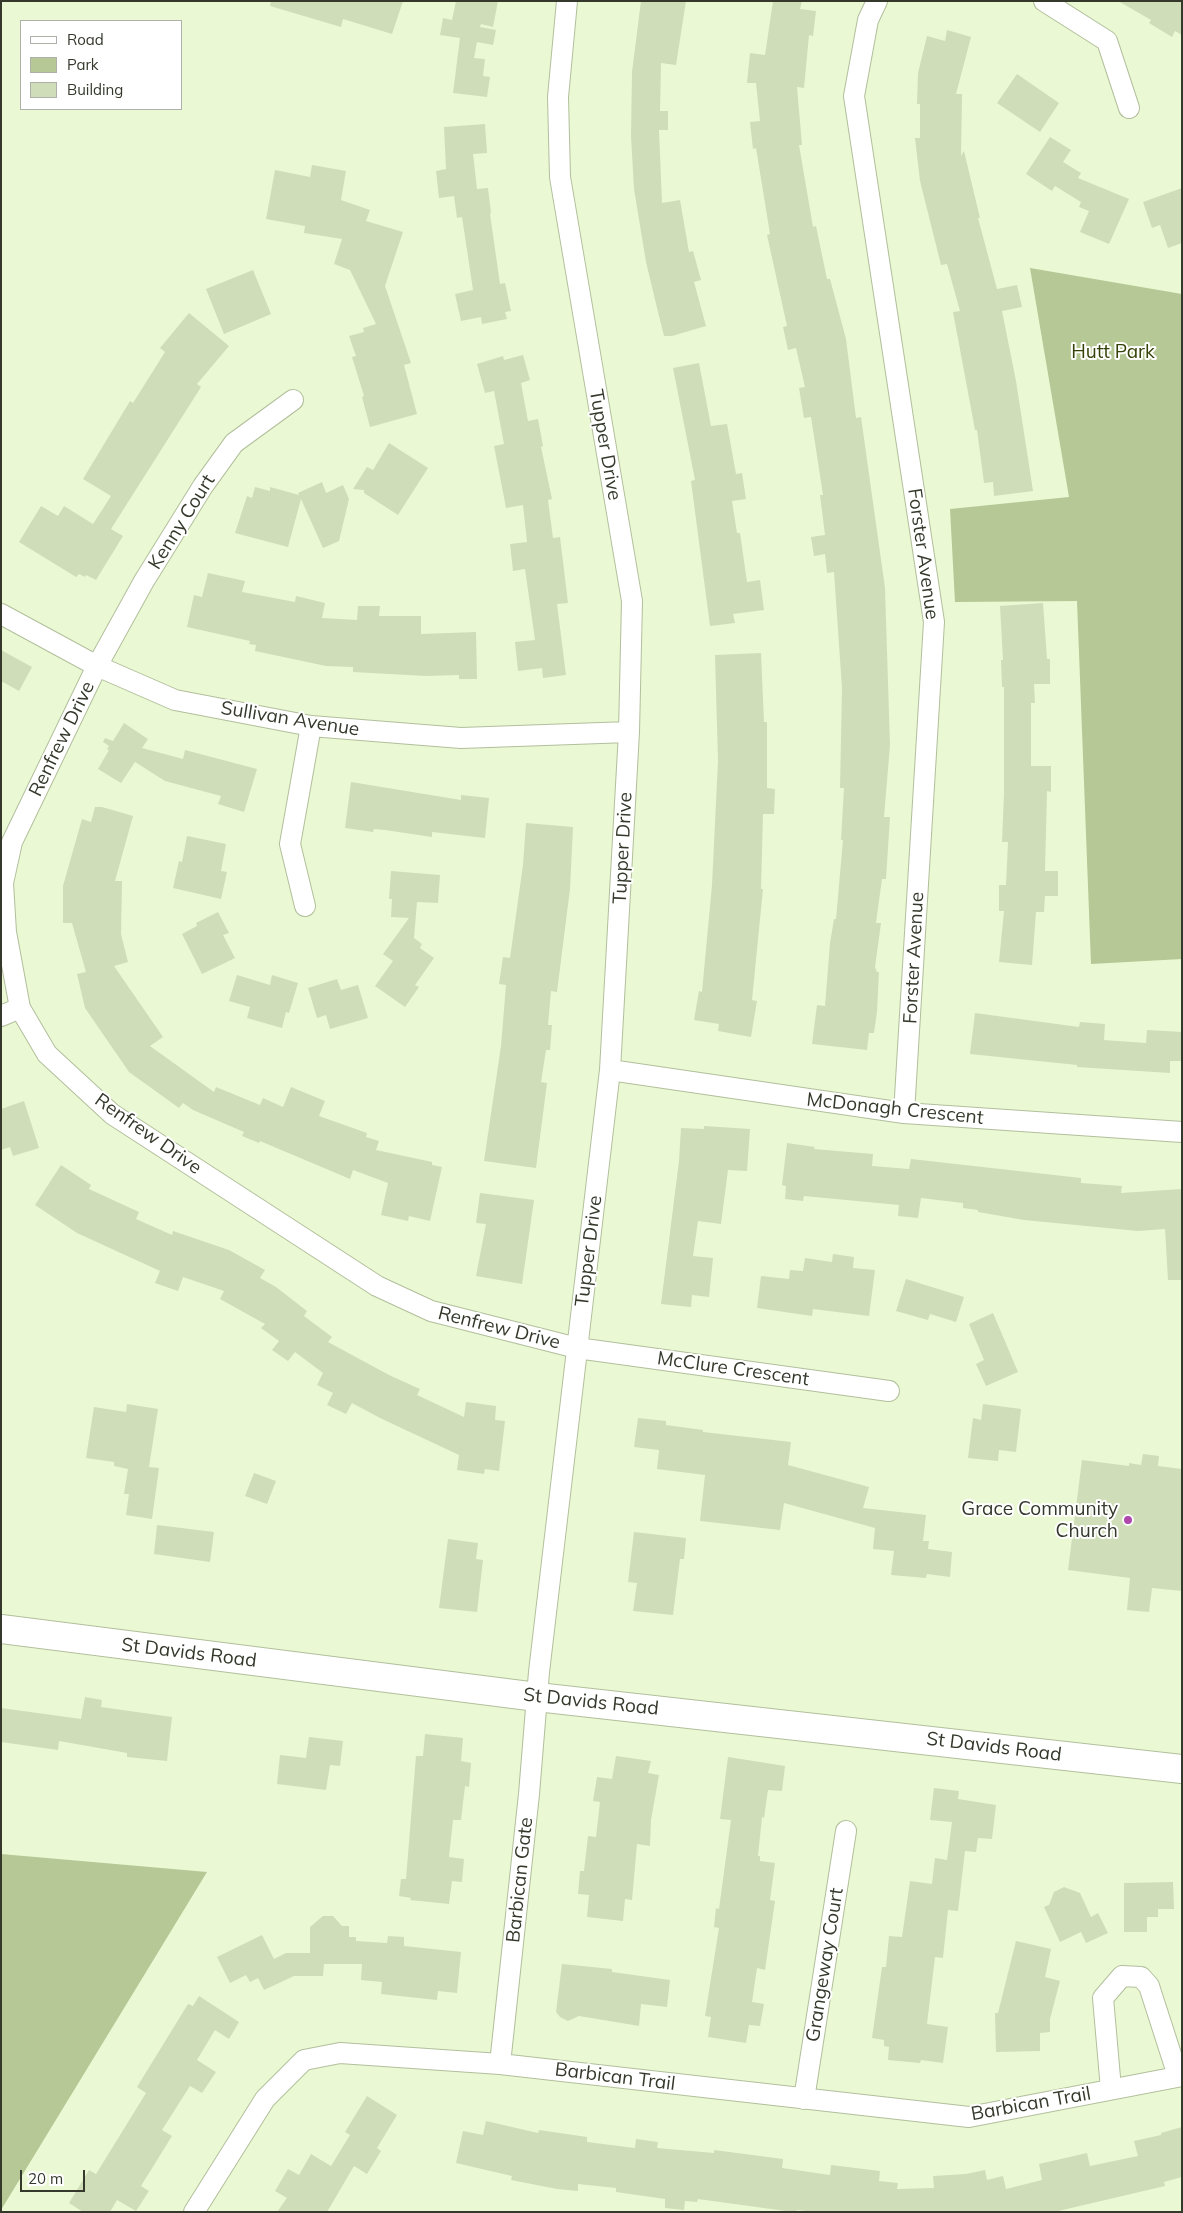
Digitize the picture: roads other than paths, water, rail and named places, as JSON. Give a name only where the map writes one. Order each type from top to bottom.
[{"type":"main road","name":"St Davids Road","points":[[1,1629],[537,1697],[1182,1769]]},
{"type":"street","name":"Tupper Drive","points":[[537,1697],[610,1070],[630,732],[632,601],[560,177],[558,97],[567,1]]},
{"type":"street","name":"Forster Avenue","points":[[877,1],[868,20],[854,96],[934,622],[904,1114]]},
{"type":"street","points":[[1044,1],[1106,41],[1129,108]]},
{"type":"street","name":"Kenny Court","points":[[96,666],[144,581],[198,494],[234,443],[293,400]]},
{"type":"street","name":"Sullivan Avenue","points":[[1,614],[96,666],[175,700],[310,726],[461,738],[630,732]]},
{"type":"street","name":"Renfrew Drive","points":[[96,666],[12,842],[3,883],[6,932],[20,1008],[47,1054],[112,1114],[377,1286],[431,1311],[577,1348]]},
{"type":"street","points":[[305,906],[290,844],[310,726]]},
{"type":"street","points":[[1,1016],[20,1008]]},
{"type":"street","name":"McDonagh Crescent","points":[[610,1070],[904,1114],[1182,1132]]},
{"type":"street","name":"McClure Crescent","points":[[577,1348],[889,1391]]},
{"type":"street","name":"Barbican Gate","points":[[500,2064],[529,1794],[537,1697]]},
{"type":"street","name":"Grangeway Court","points":[[804,2099],[846,1830]]},
{"type":"street","name":"Barbican Trail","points":[[194,2212],[265,2099],[304,2060],[340,2052],[500,2064],[969,2117],[1180,2076],[1150,1986],[1141,1977],[1122,1976],[1103,1998],[1111,2089]]},
{"type":"place","name":"Grace Community Church","points":[[1128,1520]]},
{"type":"park label","name":"Hutt Park","points":[[1113,352]]}]
